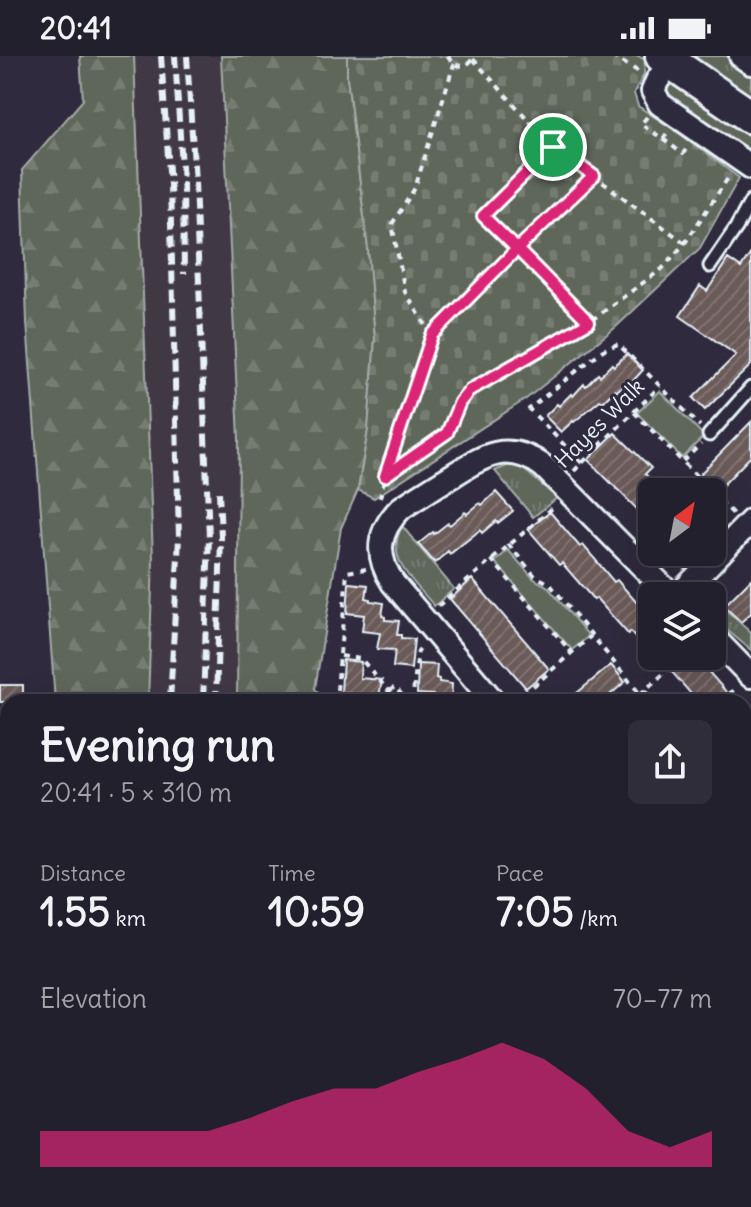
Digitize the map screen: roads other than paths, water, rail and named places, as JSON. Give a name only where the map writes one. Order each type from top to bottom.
[{"type":"main road","points":[[663,62],[751,117]]},
{"type":"street","points":[[741,56],[751,63]]},
{"type":"street","points":[[663,62],[653,91],[660,104],[746,163]]},
{"type":"street","points":[[487,694],[393,583],[383,564],[381,542],[391,518],[401,508],[478,459],[493,453],[523,454],[543,466],[658,582]]},
{"type":"street","points":[[692,582],[748,524]]},
{"type":"street","points":[[726,650],[751,676]]},
{"type":"lane","points":[[710,266],[751,201]]},
{"type":"lane","points":[[709,435],[751,388]]},
{"type":"railway","points":[[161,56],[170,185],[179,538],[170,694]]},
{"type":"railway","points":[[175,56],[183,183],[184,274]]},
{"type":"railway","points":[[187,56],[209,538],[203,694]]},
{"type":"railway","points":[[216,694],[221,537],[219,492]]}]
